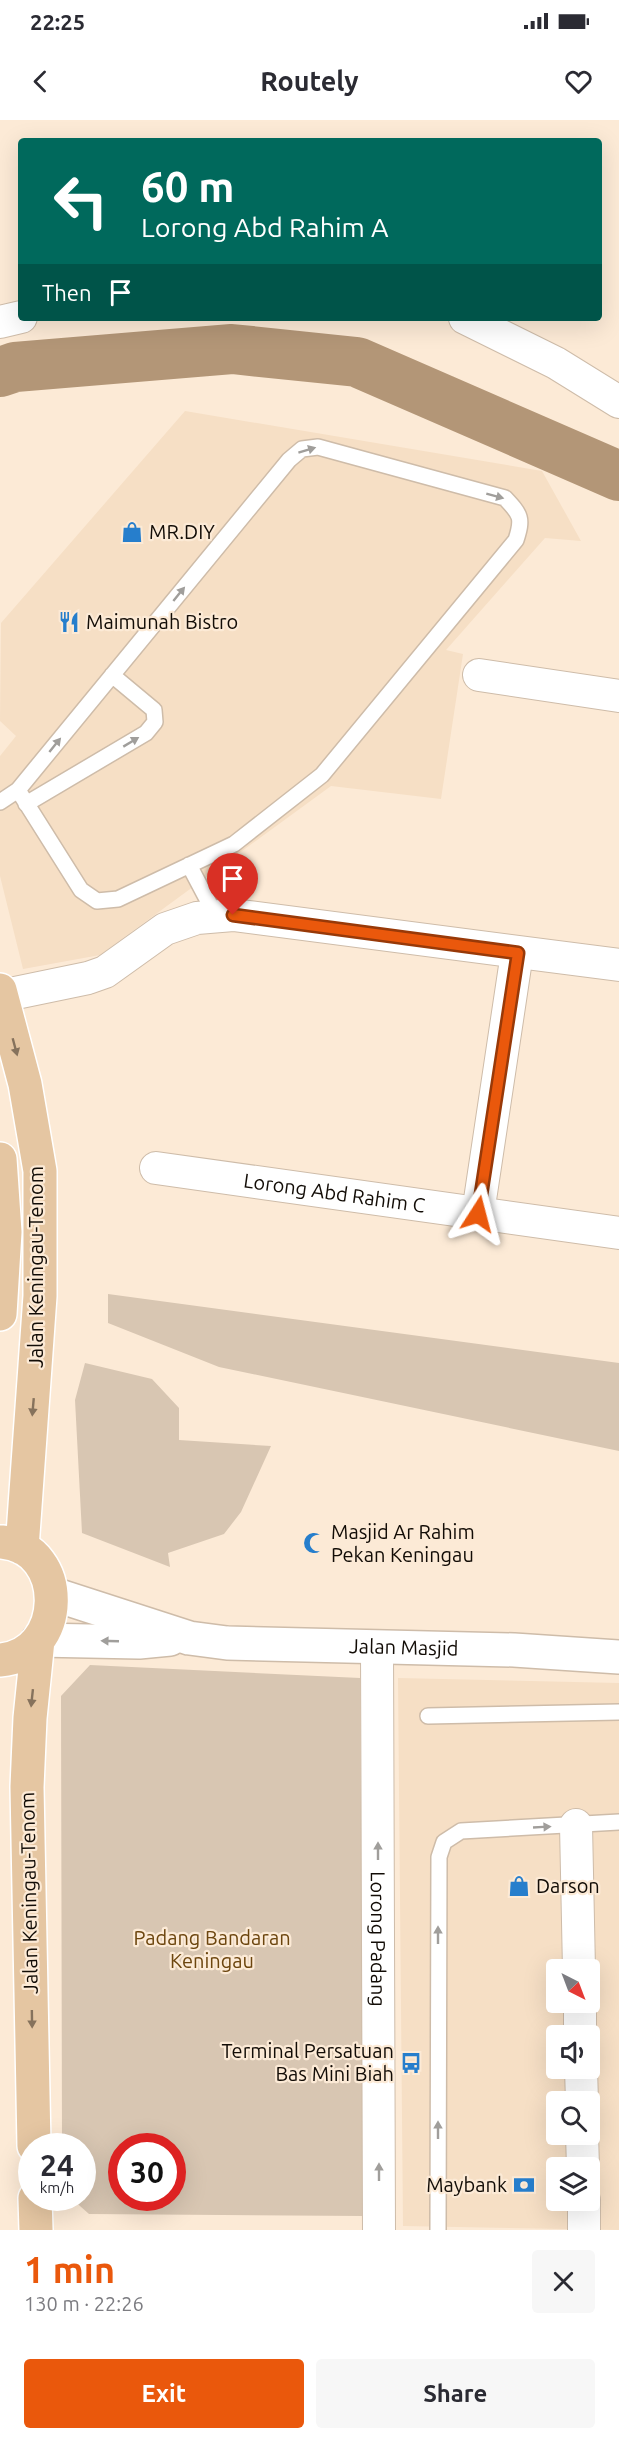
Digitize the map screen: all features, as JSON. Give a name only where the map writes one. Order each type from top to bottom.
[{"type":"main road","name":"Jalan Keningau-Tenom","points":[[1,993],[25,1084],[40,1172],[40,1296],[11,1545]]},
{"type":"main road","name":"Jalan Keningau-Tenom","points":[[0,1159],[5,1232],[0,1314]]},
{"type":"main road","points":[[0,1660],[23,1653],[38,1640],[47,1626],[52,1610],[53,1594],[43,1567],[33,1556],[11,1545]]},
{"type":"main road","name":"Jalan Keningau-Tenom","points":[[34,2133],[27,1787],[30,1718],[38,1640]]},
{"type":"main road","points":[[35,2211],[36,2230]]},
{"type":"street","points":[[0,322],[18,318]]},
{"type":"street","points":[[471,321],[556,363],[619,402]]},
{"type":"street","points":[[479,675],[619,696]]},
{"type":"street","points":[[1,993],[105,972],[165,929],[198,918],[233,915],[619,965]]},
{"type":"street","points":[[478,1214],[518,953]]},
{"type":"street","name":"Lorong Abd Rahim C","points":[[156,1168],[619,1233]]},
{"type":"street","points":[[53,1594],[189,1638]]},
{"type":"street","points":[[38,1640],[140,1642],[189,1638]]},
{"type":"street","name":"Jalan Masjid","points":[[189,1638],[227,1643],[514,1650],[619,1657]]},
{"type":"street","name":"Lorong Padang","points":[[377,1648],[379,2230]]},
{"type":"street","points":[[576,1825],[579,1959]]},
{"type":"street","points":[[584,2211],[584,2230]]},
{"type":"lane","points":[[0,802],[18,790],[289,460],[302,449],[318,447],[505,498],[518,512],[522,524],[516,540],[322,775],[234,844],[118,899],[98,901],[81,891],[18,790]]},
{"type":"lane","points":[[26,804],[146,733],[155,722],[154,710],[112,675]]},
{"type":"lane","points":[[189,865],[216,916]]},
{"type":"lane","points":[[428,1716],[619,1712]]},
{"type":"lane","points":[[438,2230],[439,1857],[444,1842],[461,1831],[619,1822]]},
{"type":"shaded area","points":[[185,411],[542,471],[581,541],[545,538],[446,650],[463,654],[441,799],[331,786],[100,955],[23,969],[0,876],[0,756],[16,736],[0,721],[1,623]]},
{"type":"shaded area","points":[[398,1678],[619,1683],[619,2230],[403,2226]]},
{"type":"green space","points":[[108,1294],[619,1363],[619,1451],[219,1367],[108,1323]]},
{"type":"green space","points":[[85,1363],[152,1379],[179,1408],[179,1440],[271,1446],[241,1512],[224,1534],[168,1553],[170,1567],[82,1533],[75,1400]]},
{"type":"green space","name":"Padang Bandaran Keningau","points":[[90,1665],[360,1678],[364,2216],[89,2214],[86,2211],[96,2211],[96,2133],[62,2133],[61,1696]]},
{"type":"waterway","points":[[0,372],[15,367],[232,349],[357,362],[619,476]]},
{"type":"place","name":"MR.DIY","points":[[132,532]]},
{"type":"place","name":"Maimunah Bistro","points":[[69,622]]},
{"type":"place","name":"Masjid Ar Rahim Pekan Keningau","points":[[314,1543]]},
{"type":"place","name":"Darson","points":[[519,1886]]},
{"type":"place","name":"Terminal Persatuan Bas Mini Biah","points":[[411,2063]]},
{"type":"place","name":"Maybank","points":[[524,2185]]},
{"type":"route","points":[[233,915],[518,953],[478,1214]]}]
